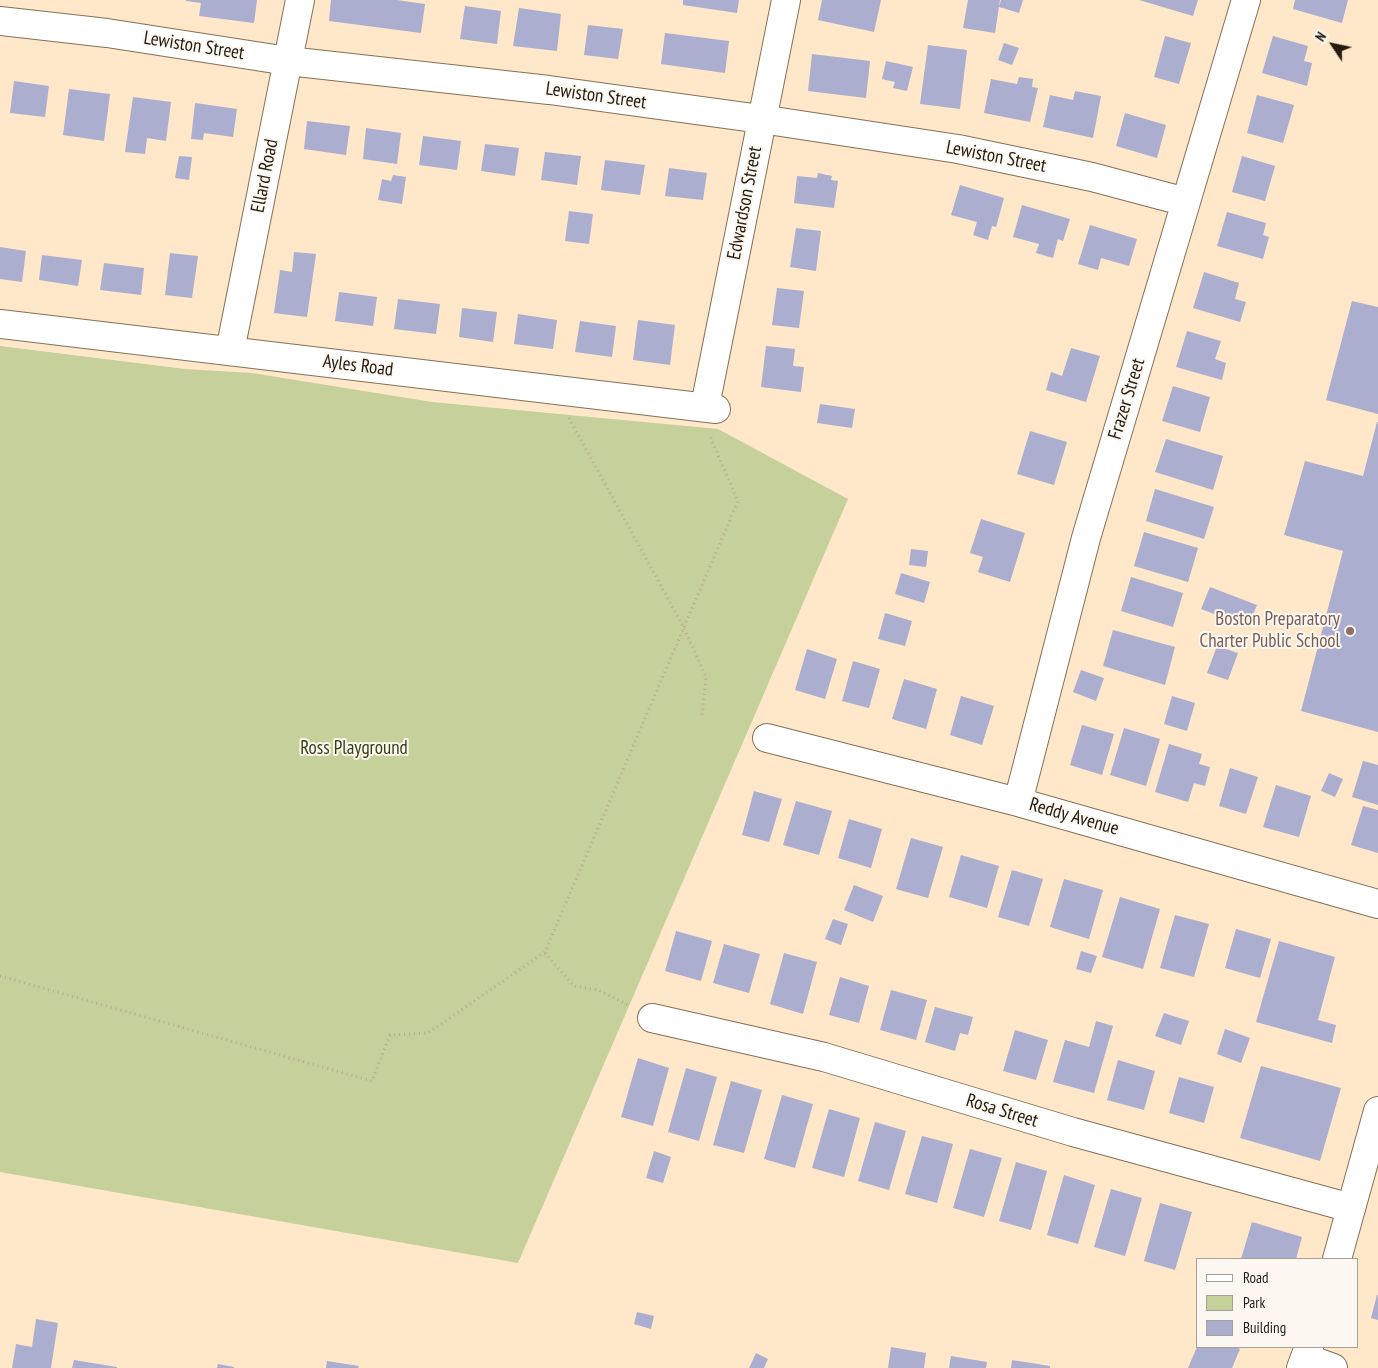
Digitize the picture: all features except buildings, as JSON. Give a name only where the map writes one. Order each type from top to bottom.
[{"type":"street","name":"Ellard Road","points":[[230,351],[300,0]]},
{"type":"street","name":"Edwardson Street","points":[[710,407],[762,119],[786,0]]},
{"type":"street","name":"Frazer Street","points":[[1018,802],[1086,538],[1246,0]]},
{"type":"street","name":"Lewiston Street","points":[[0,21],[107,33],[288,61],[548,90],[762,119],[958,149],[1092,177],[1186,202]]},
{"type":"street","name":"Ayles Road","points":[[0,324],[710,407]]},
{"type":"street","name":"Reddy Avenue","points":[[767,738],[1018,802],[1378,904]]},
{"type":"street","name":"Rosa Street","points":[[652,1018],[824,1057],[1073,1132],[1351,1208]]},
{"type":"street","points":[[1337,1258],[1378,1111]]},
{"type":"street","points":[[1305,1358],[1333,1368]]},
{"type":"path","points":[[553,389],[684,628],[706,677],[702,716]]},
{"type":"path","points":[[0,976],[372,1081],[390,1035],[428,1032],[545,952],[738,501],[711,439],[710,407]]},
{"type":"path","points":[[545,952],[574,986],[598,990],[652,1018]]},
{"type":"green space","name":"Ross Playground","points":[[0,346],[185,369],[252,373],[432,402],[718,429],[848,499],[518,1263],[0,1172]]},
{"type":"place","name":"Boston Preparatory Charter Public School","points":[[1350,631]]}]
